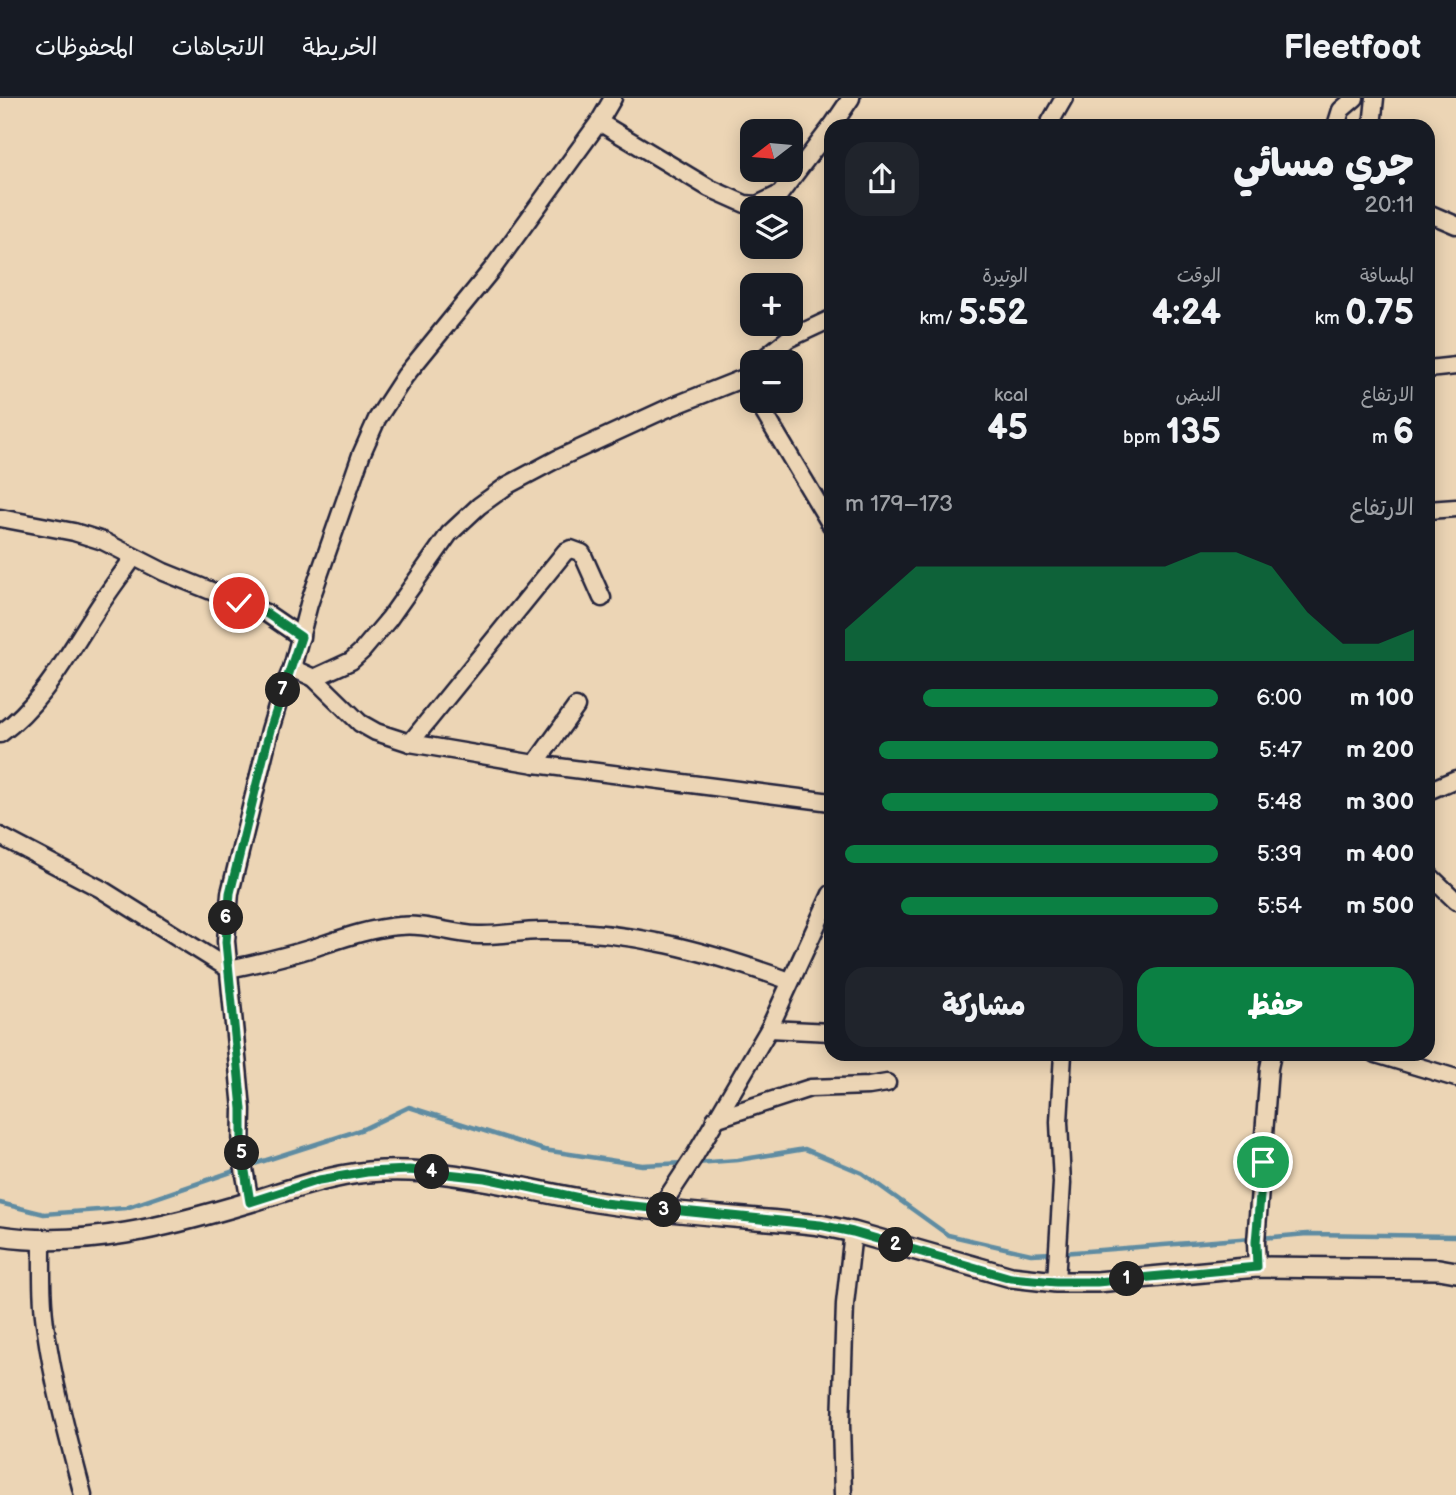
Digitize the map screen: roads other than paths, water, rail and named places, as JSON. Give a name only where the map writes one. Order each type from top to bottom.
[{"type":"street","points":[[250,1202],[242,1153],[242,1109],[226,918],[270,730],[292,668],[309,604],[343,503],[377,419],[405,376],[493,268],[599,122],[613,98]]},
{"type":"street","points":[[837,119],[851,98]]},
{"type":"street","points":[[1052,119],[1064,98]]},
{"type":"street","points":[[1339,119],[1342,110],[1355,98]]},
{"type":"street","points":[[1373,119],[1375,98]]},
{"type":"street","points":[[599,122],[709,188],[745,204],[758,205],[780,194],[824,136]]},
{"type":"street","points":[[1435,216],[1456,225]]},
{"type":"street","points":[[774,350],[788,339],[824,322]]},
{"type":"street","points":[[1435,368],[1456,366]]},
{"type":"street","points":[[314,678],[351,662],[389,619],[449,534],[479,506],[508,485],[557,459],[666,409],[740,383]]},
{"type":"street","points":[[764,413],[824,513]]},
{"type":"street","points":[[1435,510],[1456,508]]},
{"type":"street","points":[[0,518],[74,531],[103,541],[133,558],[266,613],[301,637]]},
{"type":"street","points":[[410,743],[565,552],[571,549],[582,553],[602,598]]},
{"type":"street","points":[[0,734],[30,707],[48,686],[133,558]]},
{"type":"street","points":[[292,668],[314,678],[360,723],[376,732],[410,743],[536,764],[824,801]]},
{"type":"street","points":[[536,764],[576,707]]},
{"type":"street","points":[[1435,788],[1456,779]]},
{"type":"street","points":[[0,836],[101,889],[229,969],[272,960],[356,934],[413,925],[465,935],[494,936],[540,931],[680,945],[718,955],[790,981]]},
{"type":"street","points":[[1435,881],[1456,901]]},
{"type":"street","points":[[659,1210],[694,1157],[769,1030],[824,909]]},
{"type":"street","points":[[769,1030],[824,1032]]},
{"type":"street","points":[[1056,1282],[1062,1182],[1059,1122],[1063,1061]]},
{"type":"street","points":[[1257,1267],[1256,1242],[1270,1061]]},
{"type":"street","points":[[1399,1061],[1456,1078]]},
{"type":"street","points":[[715,1119],[810,1088],[887,1083]]},
{"type":"street","points":[[0,1236],[42,1239],[114,1235],[188,1220],[319,1180],[367,1172],[409,1170],[485,1178],[603,1203],[820,1225],[1011,1278],[1097,1282],[1257,1267],[1439,1269],[1456,1272]]},
{"type":"street","points":[[843,1495],[841,1424],[846,1291],[853,1232]]},
{"type":"street","points":[[42,1239],[41,1285],[46,1330],[56,1389],[83,1495]]},
{"type":"waterway","points":[[248,1166],[363,1129],[409,1107],[544,1150],[642,1165],[686,1163]]},
{"type":"waterway","points":[[695,1163],[738,1160],[805,1149],[862,1173],[948,1235],[1031,1254],[1053,1253]]},
{"type":"waterway","points":[[0,1203],[44,1214],[126,1208],[240,1169]]},
{"type":"waterway","points":[[1261,1238],[1307,1234],[1456,1236]]},
{"type":"waterway","points":[[1062,1253],[1252,1238]]}]
